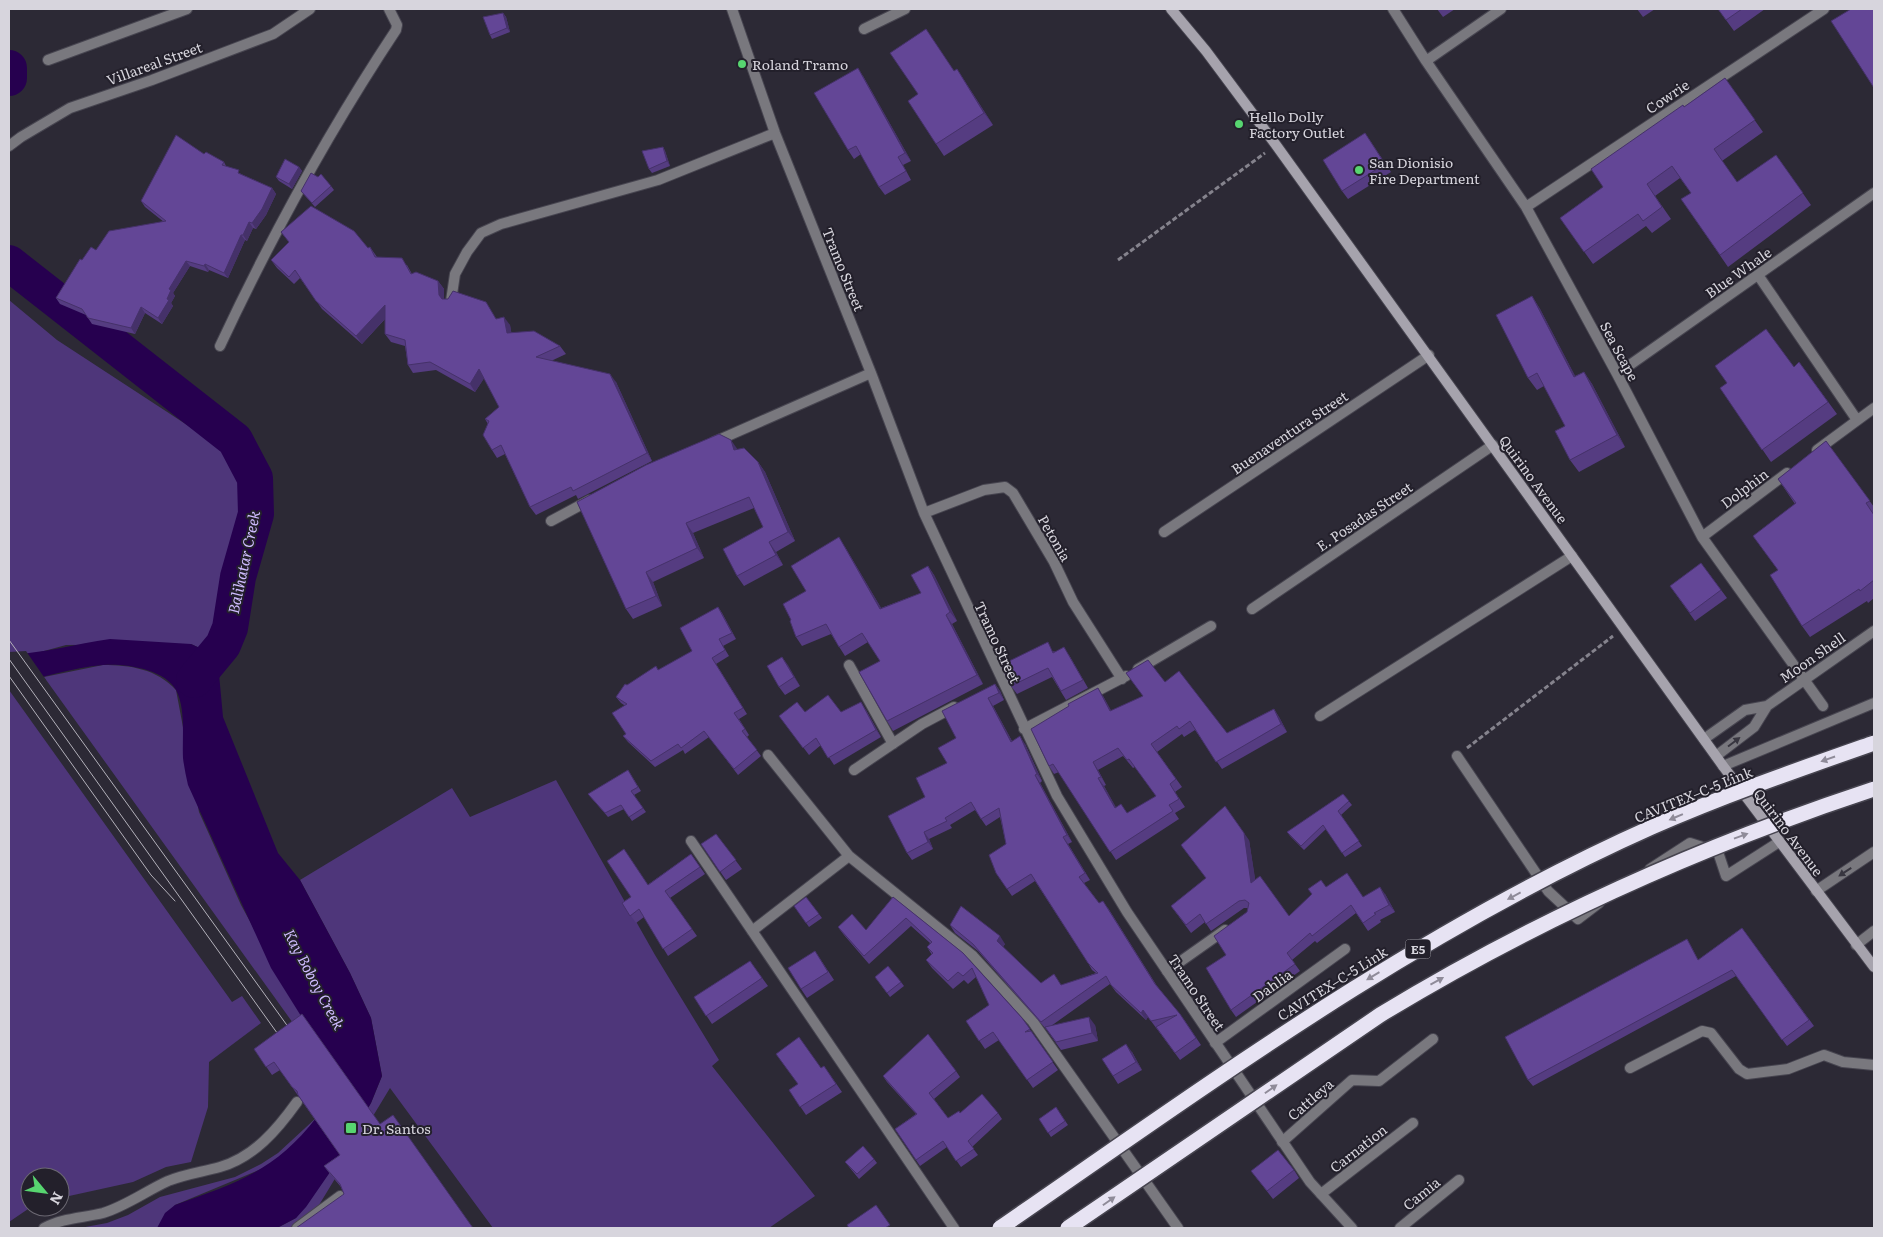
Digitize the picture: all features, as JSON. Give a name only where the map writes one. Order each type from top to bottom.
[{"type":"highway","name":"CAVITEX–C-5 Link","points":[[1000,1228],[1349,990],[1449,931],[1564,870],[1652,827],[1768,781],[1874,743]]},
{"type":"highway","points":[[1068,1228],[1380,1015],[1431,984],[1532,929],[1647,875],[1727,841],[1874,790]]},
{"type":"main road","name":"Quirino Avenue","points":[[1171,9],[1206,51],[1276,145],[1429,355],[1704,740],[1874,967]]},
{"type":"street","points":[[48,60],[188,9]]},
{"type":"street","name":"Villareal Street","points":[[9,146],[20,137],[70,108],[152,80],[273,34],[310,9]]},
{"type":"street","points":[[220,346],[248,284],[320,152],[351,98],[396,30],[397,25],[389,9]]},
{"type":"street","name":"Tramo Street","points":[[732,9],[774,133],[871,373],[924,514],[997,685],[1024,729],[1057,796],[1127,912],[1282,1142],[1321,1194],[1352,1228]]},
{"type":"street","points":[[864,29],[905,9]]},
{"type":"street","name":"Sea Scape","points":[[1393,9],[1426,61],[1526,207],[1617,374],[1702,537],[1823,706]]},
{"type":"street","points":[[1426,61],[1501,9]]},
{"type":"street","name":"Cowrie","points":[[1526,207],[1824,9]]},
{"type":"street","points":[[451,301],[454,274],[481,233],[501,224],[658,180],[774,133]]},
{"type":"street","name":"Blue Whale","points":[[1617,374],[1874,193]]},
{"type":"street","points":[[1758,275],[1857,420]]},
{"type":"street","name":"Buenaventura Street","points":[[1164,532],[1429,355]]},
{"type":"street","points":[[701,447],[871,373]]},
{"type":"street","points":[[1810,455],[1874,408]]},
{"type":"street","name":"E. Posadas Street","points":[[1252,609],[1493,445]]},
{"type":"street","name":"Dolphin","points":[[1702,537],[1795,467]]},
{"type":"street","name":"Petonia","points":[[924,514],[984,490],[1005,487],[1013,493],[1054,562],[1073,602],[1122,679]]},
{"type":"street","points":[[552,520],[597,496]]},
{"type":"street","points":[[1320,716],[1572,556]]},
{"type":"street","points":[[1024,729],[1122,679],[1211,626]]},
{"type":"street","name":"Moon Shell","points":[[1716,756],[1754,727],[1767,706],[1874,631]]},
{"type":"street","points":[[849,665],[893,744]]},
{"type":"street","points":[[854,770],[922,724],[966,701]]},
{"type":"street","points":[[1723,766],[1874,703]]},
{"type":"street","name":"Moon Shell","points":[[1704,740],[1745,710],[1767,706]]},
{"type":"street","points":[[768,755],[849,856],[974,956],[1033,1022],[1178,1228]]},
{"type":"street","points":[[1457,756],[1548,891],[1578,919],[1606,897],[1690,843],[1718,852],[1726,876],[1779,842]]},
{"type":"street","points":[[691,841],[954,1228]]},
{"type":"street","points":[[1816,891],[1874,852]]},
{"type":"street","points":[[752,931],[849,856]]},
{"type":"street","points":[[1167,971],[1232,926]]},
{"type":"street","points":[[1856,945],[1874,931]]},
{"type":"street","name":"Dahlia","points":[[1215,1043],[1345,949]]},
{"type":"street","points":[[1630,1068],[1702,1031],[1711,1033],[1738,1069],[1747,1074],[1788,1069],[1824,1055],[1843,1062],[1874,1065]]},
{"type":"street","name":"Cattleya","points":[[1282,1142],[1352,1080],[1379,1081],[1432,1039]]},
{"type":"street","points":[[44,1228],[59,1221],[104,1212],[124,1205],[170,1180],[222,1167],[271,1136],[297,1102]]},
{"type":"street","name":"Carnation","points":[[1321,1194],[1413,1123]]},
{"type":"street","name":"Camia","points":[[1400,1228],[1459,1180]]},
{"type":"street","points":[[297,1228],[340,1196]]},
{"type":"path","points":[[1118,260],[1276,145]]},
{"type":"path","points":[[1457,756],[1624,628]]},
{"type":"shaded area","points":[[9,300],[57,340],[215,443],[235,464],[241,488],[234,551],[219,615],[213,632],[202,649],[191,644],[66,645],[33,654],[9,655]]},
{"type":"shaded area","points":[[103,665],[133,667],[152,673],[169,683],[176,690],[199,812],[241,905],[306,1024],[298,1030],[44,677]]},
{"type":"shaded area","points":[[9,690],[232,1002],[242,996],[261,1023],[209,1062],[208,1107],[191,1162],[166,1167],[133,1182],[70,1196],[70,1167],[20,1167],[20,1214],[9,1222]]},
{"type":"shaded area","points":[[556,780],[655,955],[719,1060],[712,1066],[815,1196],[769,1228],[493,1228],[390,1088],[316,1210],[290,1228],[277,1228],[296,1218],[337,1162],[371,1103],[382,1076],[371,1018],[350,973],[300,880],[452,788],[470,817]]},
{"type":"shaded area","points":[[317,1117],[296,1144],[266,1167],[175,1205],[157,1228],[80,1228],[107,1223],[128,1215],[160,1197],[235,1177],[278,1153]]},
{"type":"water","name":"Kay Boboy Creek","points":[[110,639],[191,644],[202,649],[219,674],[223,717],[278,853],[300,880],[350,973],[371,1018],[382,1076],[371,1103],[337,1162],[306,1207],[296,1218],[277,1228],[157,1228],[165,1213],[175,1205],[236,1182],[270,1163],[286,1150],[317,1117],[306,1024],[271,968],[188,785],[183,758],[181,706],[176,690],[171,683],[154,672],[122,665],[80,668],[9,685],[9,655]]},
{"type":"pier","points":[[26,651],[46,680],[9,688],[9,652]]},
{"type":"building","points":[[1718,9],[1742,9],[1726,20]]},
{"type":"building","points":[[1851,9],[1874,9],[1874,88],[1831,21]]},
{"type":"building","points":[[503,13],[507,28],[490,35],[483,17]]},
{"type":"building","points":[[926,29],[954,71],[957,69],[984,113],[936,144],[908,101],[918,94],[890,53]]},
{"type":"building","points":[[858,68],[905,153],[898,157],[906,171],[879,187],[856,146],[848,150],[814,93]]},
{"type":"building","points":[[1725,78],[1755,120],[1714,149],[1737,182],[1776,155],[1803,193],[1720,255],[1681,199],[1691,193],[1672,166],[1647,184],[1662,207],[1643,221],[1638,214],[1584,252],[1560,218],[1603,187],[1591,169]]},
{"type":"building","name":"San Dionisio Fire Department","points":[[1365,133],[1385,164],[1342,191],[1323,160]]},
{"type":"building","points":[[176,135],[204,154],[206,152],[224,162],[222,165],[239,170],[238,173],[272,188],[262,209],[252,223],[249,222],[243,235],[241,235],[224,273],[205,264],[204,266],[186,261],[169,289],[171,290],[167,299],[169,300],[158,318],[141,307],[131,328],[88,318],[82,309],[56,298],[80,259],[82,260],[91,247],[96,250],[109,231],[166,221],[141,201]]},
{"type":"building","points":[[663,147],[667,161],[649,169],[642,151]]},
{"type":"building","points":[[285,159],[299,167],[289,184],[276,177]]},
{"type":"building","points":[[311,173],[318,177],[321,174],[331,186],[312,203],[301,191]]},
{"type":"building","points":[[311,206],[354,231],[368,248],[370,247],[375,257],[402,258],[411,274],[416,272],[438,281],[439,295],[442,299],[448,299],[453,291],[486,302],[496,319],[504,317],[507,333],[534,331],[560,346],[536,357],[610,374],[647,453],[573,491],[571,487],[530,507],[501,445],[492,450],[483,435],[489,421],[485,419],[499,407],[479,369],[470,384],[430,362],[408,365],[405,340],[385,334],[385,305],[356,336],[316,301],[295,270],[289,277],[271,260],[289,242],[281,232]]},
{"type":"building","points":[[1532,296],[1574,377],[1584,372],[1617,435],[1570,460],[1555,431],[1565,426],[1537,373],[1528,378],[1496,315]]},
{"type":"building","points":[[1766,329],[1794,367],[1799,362],[1828,402],[1762,450],[1720,388],[1727,383],[1715,366]]},
{"type":"building","points":[[719,434],[731,440],[734,450],[744,448],[758,462],[788,532],[769,542],[776,555],[737,576],[723,549],[763,527],[749,497],[686,523],[697,548],[646,572],[656,596],[626,609],[577,502],[646,465]]},
{"type":"building","points":[[1826,441],[1870,501],[1866,503],[1874,515],[1874,580],[1860,591],[1859,589],[1802,626],[1770,575],[1778,570],[1753,536],[1796,503],[1778,479]]},
{"type":"building","points":[[839,537],[880,609],[921,593],[911,575],[928,566],[950,612],[946,615],[977,675],[887,721],[859,672],[880,661],[862,633],[839,647],[826,624],[796,637],[791,620],[783,604],[806,591],[791,566]]},
{"type":"building","points":[[1701,563],[1721,590],[1690,613],[1670,586]]},
{"type":"building","points":[[718,607],[732,633],[719,639],[725,650],[712,658],[743,708],[734,713],[745,729],[742,731],[757,750],[734,769],[704,731],[681,748],[678,744],[651,761],[623,736],[626,734],[612,713],[627,704],[616,697],[625,684],[627,685],[656,666],[658,670],[692,651],[680,628]]},
{"type":"building","points":[[1048,642],[1053,653],[1064,647],[1083,680],[1061,691],[1048,668],[1011,686],[1001,665]]},
{"type":"building","points":[[782,657],[794,677],[779,687],[767,666]]},
{"type":"building","points":[[1148,660],[1165,682],[1179,671],[1227,733],[1274,709],[1281,724],[1216,762],[1190,721],[1179,729],[1177,726],[1151,744],[1176,779],[1170,784],[1179,799],[1169,805],[1173,811],[1110,852],[1053,764],[1049,766],[1031,729],[1069,706],[1068,704],[1098,688],[1110,711],[1143,696],[1126,673]],"holes":[[[1118,748],[1127,760],[1129,759],[1156,796],[1127,813],[1121,804],[1115,808],[1098,778],[1101,777],[1093,762]]]},
{"type":"building","points":[[995,684],[999,693],[988,698],[1011,742],[1020,736],[1037,774],[1035,775],[1067,835],[1063,837],[1085,873],[1079,877],[1099,903],[1103,901],[1155,984],[1180,1014],[1196,1038],[1175,1053],[1156,1027],[1177,1015],[1151,1021],[1143,1010],[1141,1013],[1111,985],[1106,976],[1041,1022],[973,944],[950,925],[961,906],[1000,936],[997,941],[1041,983],[1054,974],[1061,985],[1098,973],[1088,963],[1031,874],[1007,889],[996,873],[989,855],[1006,844],[999,808],[981,819],[971,802],[945,818],[947,821],[924,832],[928,842],[907,853],[888,816],[925,797],[916,778],[947,763],[938,748],[956,738],[942,711]]},
{"type":"building","points":[[828,695],[841,712],[861,702],[876,730],[828,758],[816,738],[803,748],[779,716],[797,702],[805,712]]},
{"type":"building","points":[[628,770],[638,787],[631,791],[643,808],[629,817],[621,805],[605,813],[588,794]]},
{"type":"building","points":[[1343,794],[1349,801],[1338,811],[1359,841],[1342,853],[1323,825],[1301,846],[1287,832]]},
{"type":"building","points":[[1225,806],[1244,833],[1251,883],[1260,876],[1289,916],[1312,894],[1308,889],[1321,880],[1326,887],[1347,873],[1363,897],[1380,887],[1389,905],[1374,913],[1376,914],[1363,923],[1351,905],[1312,936],[1310,933],[1287,953],[1295,964],[1231,1010],[1206,968],[1226,955],[1214,936],[1247,912],[1249,903],[1245,900],[1239,901],[1206,924],[1200,914],[1186,925],[1171,906],[1206,878],[1181,845]]},
{"type":"building","points":[[716,834],[736,860],[720,872],[701,844]]},
{"type":"building","points":[[624,849],[648,885],[691,854],[700,867],[665,891],[692,929],[663,949],[639,909],[630,916],[622,903],[631,897],[607,861]]},
{"type":"building","points":[[806,897],[819,914],[806,923],[794,906]]},
{"type":"building","points":[[893,897],[963,953],[1022,1018],[1030,1029],[1025,1032],[1031,1031],[1053,1062],[1027,1080],[993,1032],[979,1041],[966,1021],[989,1005],[972,968],[963,976],[958,972],[948,981],[926,960],[933,953],[927,947],[932,942],[906,918],[864,956],[838,927],[852,914],[866,930]]},
{"type":"building","points":[[1742,928],[1809,1020],[1782,1040],[1732,970],[1528,1080],[1505,1037],[1687,939],[1698,960]]},
{"type":"building","points":[[815,951],[828,972],[801,989],[788,968]]},
{"type":"building","points":[[750,961],[762,978],[706,1016],[694,997]]},
{"type":"building","points":[[888,966],[901,982],[887,993],[875,977]]},
{"type":"building","name":"Dr. Santos","points":[[302,1014],[380,1124],[393,1115],[473,1228],[296,1228],[344,1194],[340,1184],[324,1166],[340,1155],[297,1091],[274,1062],[266,1067],[254,1049]]},
{"type":"building","points":[[1089,1017],[1092,1033],[1056,1042],[1045,1027]]},
{"type":"building","points":[[928,1034],[956,1071],[929,1093],[948,1118],[959,1111],[960,1113],[982,1094],[998,1113],[968,1141],[974,1149],[956,1161],[943,1141],[916,1160],[895,1129],[917,1114],[883,1076]]},
{"type":"building","points":[[799,1037],[821,1068],[824,1066],[836,1084],[800,1107],[789,1090],[798,1084],[776,1054]]},
{"type":"building","points":[[1126,1044],[1136,1062],[1113,1076],[1102,1059]]},
{"type":"building","points":[[1056,1107],[1065,1121],[1048,1133],[1039,1119]]},
{"type":"building","points":[[863,1146],[874,1159],[857,1174],[845,1162]]},
{"type":"building","points":[[1278,1150],[1294,1170],[1267,1191],[1251,1171]]},
{"type":"building","points":[[876,1205],[890,1225],[885,1228],[849,1228],[847,1225]]},
{"type":"waterway","name":"Balihatar Creek","points":[[9,68],[9,78]]},
{"type":"waterway","name":"Balihatar Creek","points":[[9,263],[235,440],[255,478],[256,514],[238,577],[230,628],[223,645],[194,680]]},
{"type":"tram line","points":[[9,640],[294,1035]]},
{"type":"tram line","points":[[9,659],[285,1044]]},
{"type":"tram line","points":[[9,676],[151,875],[175,901]]},
{"type":"place","name":"Roland Tramo","points":[[742,64]]},
{"type":"place","name":"Hello Dolly Factory Outlet","points":[[1239,124]]},
{"type":"place","name":"San Dionisio Fire Department","points":[[1359,170]]},
{"type":"place","name":"Dr. Santos","points":[[351,1128]]}]
